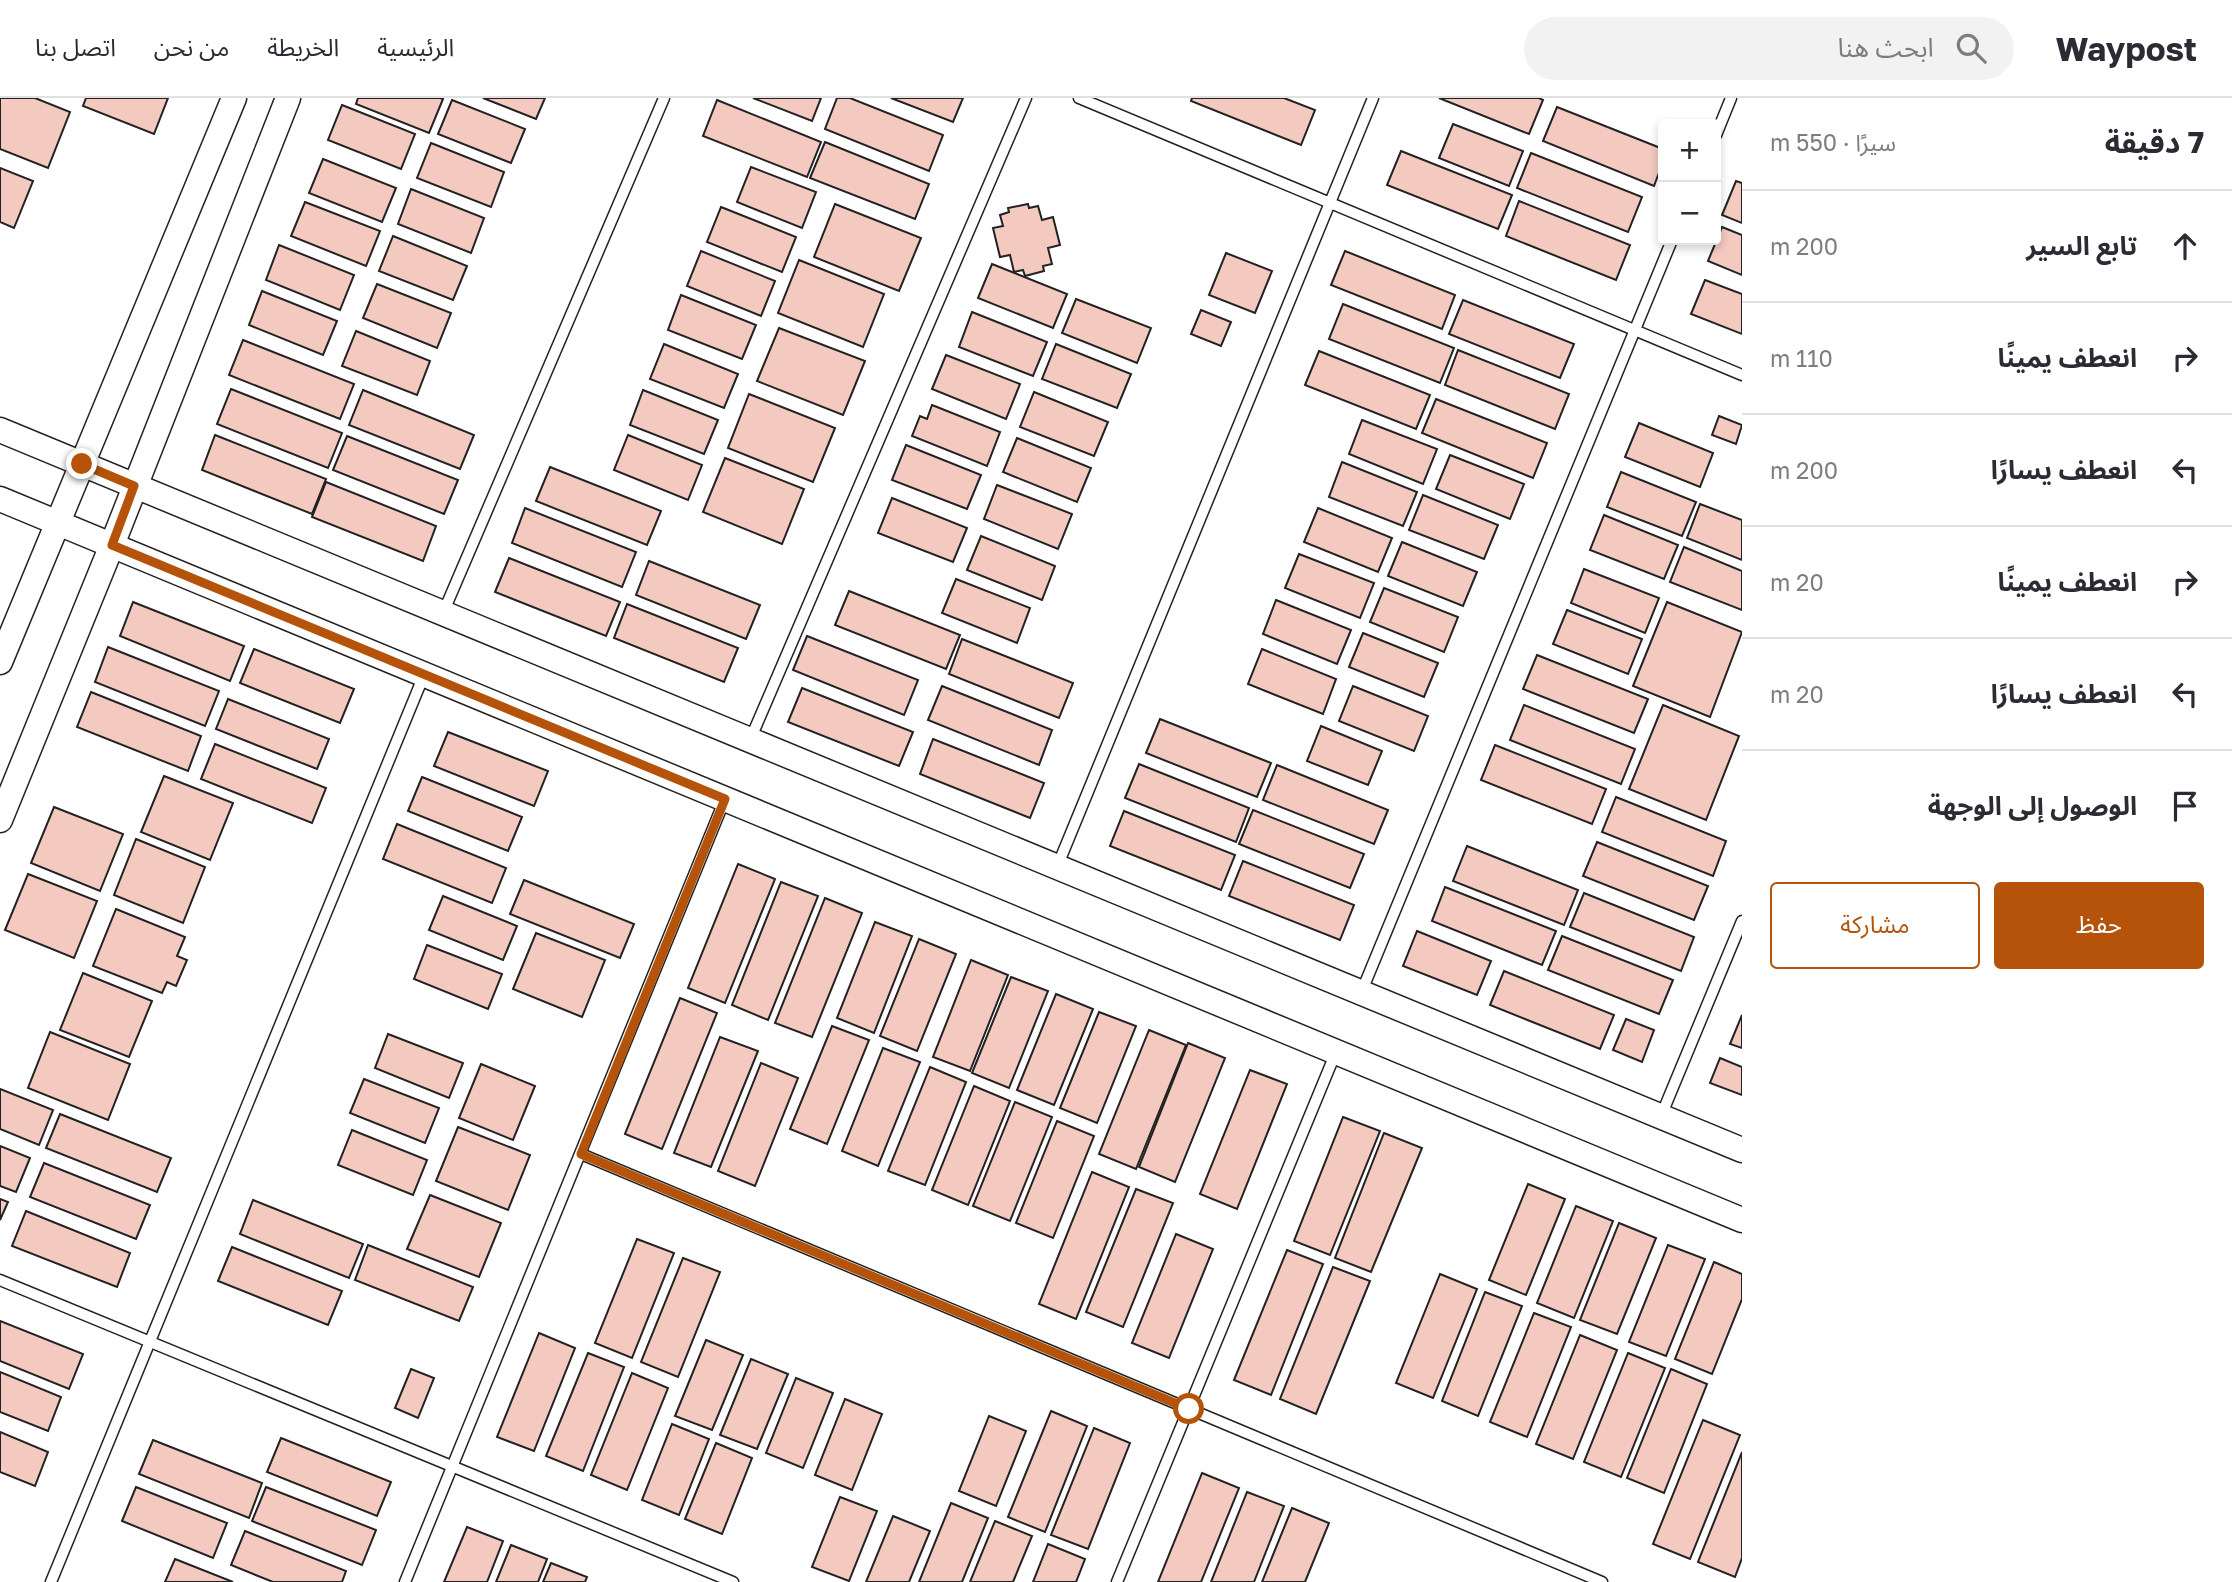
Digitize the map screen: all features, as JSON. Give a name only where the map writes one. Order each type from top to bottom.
[{"type":"street","points":[[0,662],[234,98]]},
{"type":"street","points":[[0,820],[112,545],[288,98]]},
{"type":"street","points":[[0,430],[1742,1150]]},
{"type":"street","points":[[0,499],[1742,1220]]},
{"type":"lane","points":[[443,613],[664,98]]},
{"type":"lane","points":[[750,740],[1026,98]]},
{"type":"lane","points":[[1079,98],[1742,375]]},
{"type":"lane","points":[[1057,867],[1373,98]]},
{"type":"lane","points":[[1721,123],[1731,98]]},
{"type":"lane","points":[[1361,993],[1670,245]]},
{"type":"lane","points":[[51,1582],[424,674]]},
{"type":"lane","points":[[405,1582],[725,799]]},
{"type":"lane","points":[[1660,1116],[1742,921]]},
{"type":"lane","points":[[1117,1582],[1336,1052]]},
{"type":"lane","points":[[581,1154],[1602,1582]]},
{"type":"lane","points":[[0,1280],[733,1582]]},
{"type":"building","points":[[0,98],[35,98],[70,112],[48,168],[0,149]]},
{"type":"building","points":[[86,98],[168,98],[154,134],[83,106]]},
{"type":"building","points":[[358,98],[443,99],[429,133],[356,104]]},
{"type":"building","points":[[483,98],[545,98],[536,119]]},
{"type":"building","points":[[753,98],[821,98],[812,121]]},
{"type":"building","points":[[837,98],[850,98],[943,135],[929,171],[825,129]]},
{"type":"building","points":[[891,98],[963,98],[953,122]]},
{"type":"building","points":[[1192,98],[1284,98],[1315,110],[1301,145],[1191,101]]},
{"type":"building","points":[[1439,98],[1539,98],[1543,100],[1529,134]]},
{"type":"building","points":[[452,100],[525,129],[511,163],[438,134]]},
{"type":"building","points":[[717,100],[821,142],[807,177],[703,136]]},
{"type":"building","points":[[342,105],[415,134],[401,169],[328,140]]},
{"type":"building","points":[[1557,107],[1658,147],[1658,175],[1654,186],[1543,141]]},
{"type":"building","points":[[1453,124],[1523,151],[1509,186],[1439,158]]},
{"type":"building","points":[[825,142],[929,184],[915,219],[810,178]]},
{"type":"building","points":[[431,143],[504,172],[491,207],[417,178]]},
{"type":"building","points":[[1401,151],[1512,195],[1498,229],[1387,185]]},
{"type":"building","points":[[1531,153],[1642,197],[1628,232],[1517,188]]},
{"type":"building","points":[[323,159],[396,188],[382,222],[309,193]]},
{"type":"building","points":[[751,167],[816,192],[802,228],[737,202]]},
{"type":"building","points":[[0,168],[33,181],[14,228],[0,222]]},
{"type":"building","points":[[1736,181],[1742,183],[1742,223],[1722,215]]},
{"type":"building","points":[[411,189],[484,218],[471,253],[398,224]]},
{"type":"building","points":[[1519,201],[1630,245],[1616,280],[1506,236]]},
{"type":"building","points":[[305,202],[380,231],[366,266],[291,236]]},
{"type":"building","points":[[835,204],[921,238],[899,291],[814,257]]},
{"type":"building","points":[[1028,204],[1029,208],[1038,206],[1042,220],[1053,217],[1060,245],[1048,248],[1052,264],[1043,266],[1044,271],[1025,276],[1023,270],[1014,272],[1010,255],[1000,257],[993,228],[1003,226],[1000,215],[1009,212],[1008,208]]},
{"type":"building","points":[[721,207],[796,237],[782,272],[707,242]]},
{"type":"building","points":[[1722,227],[1742,235],[1742,275],[1708,261],[1715,245],[1721,245]]},
{"type":"building","points":[[393,236],[467,266],[453,300],[379,271]]},
{"type":"building","points":[[279,245],[354,275],[340,310],[266,280]]},
{"type":"building","points":[[701,251],[775,281],[761,316],[687,286]]},
{"type":"building","points":[[1345,251],[1455,295],[1442,329],[1331,285]]},
{"type":"building","points":[[1226,253],[1272,271],[1255,313],[1209,295]]},
{"type":"building","points":[[799,260],[884,294],[863,347],[778,313]]},
{"type":"building","points":[[992,264],[1067,294],[1053,328],[978,298]]},
{"type":"building","points":[[1705,280],[1742,294],[1742,334],[1691,314]]},
{"type":"building","points":[[377,284],[451,313],[437,348],[363,318]]},
{"type":"building","points":[[262,291],[337,321],[323,355],[249,325]]},
{"type":"building","points":[[681,295],[756,325],[742,359],[668,330]]},
{"type":"building","points":[[1076,299],[1151,328],[1137,363],[1062,333]]},
{"type":"building","points":[[1463,300],[1574,344],[1560,378],[1449,334]]},
{"type":"building","points":[[1343,304],[1454,348],[1440,383],[1329,339]]},
{"type":"building","points":[[1201,310],[1231,322],[1221,346],[1191,334]]},
{"type":"building","points":[[972,312],[1047,342],[1033,376],[959,347]]},
{"type":"building","points":[[779,328],[865,361],[843,415],[757,381]]},
{"type":"building","points":[[356,331],[430,361],[417,395],[342,366]]},
{"type":"building","points":[[243,340],[354,384],[340,419],[229,375]]},
{"type":"building","points":[[664,344],[738,374],[724,408],[650,379]]},
{"type":"building","points":[[1056,344],[1131,374],[1117,408],[1042,379]]},
{"type":"building","points":[[1458,350],[1569,394],[1555,429],[1445,385]]},
{"type":"building","points":[[1319,351],[1430,395],[1416,429],[1305,385]]},
{"type":"building","points":[[946,355],[1020,384],[1006,419],[932,389]]},
{"type":"building","points":[[231,389],[342,433],[328,468],[217,424]]},
{"type":"building","points":[[363,390],[474,435],[460,469],[349,425]]},
{"type":"building","points":[[643,390],[718,420],[704,454],[630,425]]},
{"type":"building","points":[[1034,392],[1108,422],[1094,456],[1020,427]]},
{"type":"building","points":[[749,394],[835,428],[813,482],[728,448]]},
{"type":"building","points":[[1436,399],[1547,443],[1533,478],[1422,433]]},
{"type":"building","points":[[932,405],[1000,432],[987,466],[912,436],[920,416],[927,419]]},
{"type":"building","points":[[1719,416],[1742,425],[1736,444],[1712,435]]},
{"type":"building","points":[[1362,420],[1437,449],[1423,484],[1349,454]]},
{"type":"building","points":[[1639,423],[1713,453],[1700,487],[1625,457]]},
{"type":"building","points":[[215,435],[326,479],[312,514],[202,470]]},
{"type":"building","points":[[628,435],[702,465],[688,500],[614,470]]},
{"type":"building","points":[[347,436],[458,480],[444,514],[333,470]]},
{"type":"building","points":[[1017,438],[1091,468],[1077,502],[1003,472]]},
{"type":"building","points":[[906,445],[981,475],[967,509],[892,480]]},
{"type":"building","points":[[1450,455],[1524,484],[1510,519],[1436,489]]},
{"type":"building","points":[[725,458],[804,489],[782,544],[703,512]]},
{"type":"building","points":[[1342,462],[1417,492],[1403,526],[1329,497]]},
{"type":"building","points":[[550,467],[661,511],[647,545],[536,501]]},
{"type":"building","points":[[1621,472],[1696,502],[1682,536],[1607,507]]},
{"type":"building","points":[[326,482],[436,526],[423,561],[312,517]]},
{"type":"building","points":[[997,485],[1072,514],[1058,549],[984,519]]},
{"type":"building","points":[[1423,495],[1498,525],[1484,559],[1409,530]]},
{"type":"building","points":[[892,498],[967,528],[953,562],[878,533]]},
{"type":"building","points":[[1700,504],[1742,520],[1742,560],[1687,538]]},
{"type":"building","points":[[525,508],[636,552],[622,587],[512,543]]},
{"type":"building","points":[[1318,508],[1392,538],[1378,572],[1304,542]]},
{"type":"building","points":[[1604,515],[1678,545],[1664,579],[1590,550]]},
{"type":"building","points":[[981,536],[1055,566],[1042,600],[967,570]]},
{"type":"building","points":[[1402,542],[1477,572],[1463,606],[1388,576]]},
{"type":"building","points":[[1684,547],[1742,571],[1742,610],[1670,582]]},
{"type":"building","points":[[1299,554],[1374,583],[1360,618],[1285,588]]},
{"type":"building","points":[[509,558],[620,602],[606,636],[495,592]]},
{"type":"building","points":[[649,561],[760,605],[746,639],[636,595]]},
{"type":"building","points":[[1584,569],[1659,598],[1645,633],[1571,603]]},
{"type":"building","points":[[956,579],[1030,608],[1017,643],[942,613]]},
{"type":"building","points":[[1384,588],[1458,617],[1444,652],[1370,622]]},
{"type":"building","points":[[849,591],[960,635],[946,669],[835,625]]},
{"type":"building","points":[[1276,600],[1351,630],[1337,664],[1263,634]]},
{"type":"building","points":[[133,602],[244,646],[230,681],[120,636]]},
{"type":"building","points":[[1667,602],[1742,632],[1710,717],[1633,686]]},
{"type":"building","points":[[627,604],[738,648],[724,682],[614,638]]},
{"type":"building","points":[[1567,610],[1642,639],[1628,674],[1553,644]]},
{"type":"building","points":[[1363,633],[1438,663],[1424,697],[1349,667]]},
{"type":"building","points":[[807,636],[918,680],[904,715],[793,670]]},
{"type":"building","points":[[962,639],[1073,683],[1059,718],[949,674]]},
{"type":"building","points":[[108,647],[219,691],[205,726],[95,682]]},
{"type":"building","points":[[254,649],[354,689],[340,723],[240,683]]},
{"type":"building","points":[[1262,649],[1336,679],[1323,714],[1248,684]]},
{"type":"building","points":[[1537,655],[1648,699],[1634,733],[1523,689]]},
{"type":"building","points":[[942,686],[1052,730],[1039,765],[928,720]]},
{"type":"building","points":[[1353,686],[1428,716],[1414,751],[1339,721]]},
{"type":"building","points":[[802,688],[913,732],[899,766],[788,722]]},
{"type":"building","points":[[91,692],[201,736],[188,771],[77,727]]},
{"type":"building","points":[[228,699],[329,739],[317,769],[216,729]]},
{"type":"building","points":[[1524,705],[1635,749],[1621,784],[1510,740]]},
{"type":"building","points":[[1663,705],[1739,736],[1706,820],[1629,789]]},
{"type":"building","points":[[1160,719],[1271,763],[1257,797],[1146,753]]},
{"type":"building","points":[[1321,726],[1382,751],[1368,785],[1307,761]]},
{"type":"building","points":[[448,732],[548,771],[534,806],[434,766]]},
{"type":"building","points":[[933,739],[1044,783],[1030,818],[920,774]]},
{"type":"building","points":[[215,744],[326,788],[312,823],[201,779]]},
{"type":"building","points":[[1495,745],[1606,789],[1592,824],[1481,780]]},
{"type":"building","points":[[1139,764],[1249,808],[1236,842],[1125,798]]},
{"type":"building","points":[[1277,765],[1388,810],[1374,844],[1263,800]]},
{"type":"building","points":[[164,776],[233,803],[210,860],[141,832]]},
{"type":"building","points":[[422,777],[522,817],[508,851],[408,811]]},
{"type":"building","points":[[1616,797],[1726,841],[1713,876],[1602,832]]},
{"type":"building","points":[[54,807],[123,834],[100,891],[31,863]]},
{"type":"building","points":[[1253,810],[1364,854],[1350,888],[1239,844]]},
{"type":"building","points":[[1124,811],[1235,855],[1221,890],[1110,846]]},
{"type":"building","points":[[397,824],[506,868],[492,903],[383,859]]},
{"type":"building","points":[[136,839],[205,867],[183,923],[114,895]]},
{"type":"building","points":[[1597,842],[1708,886],[1694,920],[1583,876]]},
{"type":"building","points":[[1467,846],[1578,890],[1564,925],[1453,881]]},
{"type":"building","points":[[1243,861],[1354,905],[1340,940],[1229,896]]},
{"type":"building","points":[[738,864],[775,879],[725,1003],[688,988]]},
{"type":"building","points":[[28,874],[97,901],[74,958],[5,930]]},
{"type":"building","points":[[524,880],[634,924],[620,958],[510,914]]},
{"type":"building","points":[[781,882],[818,896],[768,1020],[732,1005]]},
{"type":"building","points":[[1445,887],[1556,931],[1542,965],[1432,921]]},
{"type":"building","points":[[1584,893],[1694,937],[1681,971],[1570,927]]},
{"type":"building","points":[[443,896],[517,926],[503,960],[429,930]]},
{"type":"building","points":[[825,898],[862,913],[812,1037],[775,1023]]},
{"type":"building","points":[[116,909],[185,937],[177,956],[187,960],[176,986],[167,982],[162,993],[93,966]]},
{"type":"building","points":[[875,922],[912,936],[874,1033],[837,1018]]},
{"type":"building","points":[[1417,931],[1491,961],[1477,995],[1403,966]]},
{"type":"building","points":[[536,933],[605,960],[582,1017],[513,989]]},
{"type":"building","points":[[1562,936],[1673,980],[1659,1014],[1548,970]]},
{"type":"building","points":[[919,939],[956,954],[917,1051],[880,1036]]},
{"type":"building","points":[[427,945],[502,974],[488,1009],[414,979]]},
{"type":"building","points":[[971,960],[1008,975],[970,1071],[933,1057]]},
{"type":"building","points":[[1504,971],[1614,1015],[1600,1049],[1490,1005]]},
{"type":"building","points":[[83,973],[152,1001],[129,1057],[60,1030]]},
{"type":"building","points":[[1011,977],[1048,991],[1009,1088],[972,1073]]},
{"type":"building","points":[[1056,994],[1093,1009],[1054,1105],[1017,1090]]},
{"type":"building","points":[[680,998],[717,1013],[662,1149],[625,1134]]},
{"type":"building","points":[[1099,1012],[1136,1026],[1097,1123],[1060,1108]]},
{"type":"building","points":[[1742,1015],[1742,1048],[1730,1044]]},
{"type":"building","points":[[1626,1019],[1654,1030],[1642,1062],[1613,1050]]},
{"type":"building","points":[[832,1026],[869,1040],[827,1144],[790,1129]]},
{"type":"building","points":[[1149,1030],[1186,1045],[1136,1169],[1099,1154]]},
{"type":"building","points":[[50,1032],[130,1064],[108,1120],[28,1088]]},
{"type":"building","points":[[388,1034],[463,1063],[449,1098],[375,1068]]},
{"type":"building","points":[[720,1037],[758,1051],[711,1167],[674,1153]]},
{"type":"building","points":[[1188,1043],[1225,1058],[1175,1182],[1139,1167]]},
{"type":"building","points":[[883,1048],[920,1062],[878,1166],[842,1151]]},
{"type":"building","points":[[1720,1058],[1742,1067],[1742,1095],[1710,1083]]},
{"type":"building","points":[[761,1063],[798,1078],[755,1186],[718,1171]]},
{"type":"building","points":[[481,1064],[535,1086],[513,1140],[459,1118]]},
{"type":"building","points":[[930,1067],[966,1082],[925,1185],[888,1171]]},
{"type":"building","points":[[1250,1070],[1287,1084],[1237,1209],[1200,1194]]},
{"type":"building","points":[[364,1079],[439,1108],[425,1143],[350,1113]]},
{"type":"building","points":[[974,1086],[1010,1101],[968,1205],[932,1190]]},
{"type":"building","points":[[0,1089],[53,1110],[39,1145],[0,1129]]},
{"type":"building","points":[[1015,1102],[1052,1117],[1010,1221],[973,1206]]},
{"type":"building","points":[[60,1114],[171,1158],[157,1192],[46,1148]]},
{"type":"building","points":[[1343,1117],[1380,1131],[1330,1255],[1294,1241]]},
{"type":"building","points":[[1057,1121],[1094,1136],[1053,1238],[1016,1223]]},
{"type":"building","points":[[458,1127],[530,1155],[508,1210],[436,1181]]},
{"type":"building","points":[[352,1130],[427,1160],[413,1195],[338,1165]]},
{"type":"building","points":[[1384,1133],[1422,1148],[1371,1272],[1335,1258]]},
{"type":"building","points":[[0,1146],[30,1158],[16,1192],[0,1186]]},
{"type":"building","points":[[44,1163],[150,1205],[136,1239],[30,1197]]},
{"type":"building","points":[[1092,1172],[1129,1187],[1076,1319],[1039,1304]]},
{"type":"building","points":[[1528,1184],[1565,1199],[1526,1295],[1489,1280]]},
{"type":"building","points":[[1136,1189],[1173,1203],[1123,1327],[1086,1312]]},
{"type":"building","points":[[430,1195],[501,1223],[479,1277],[407,1249]]},
{"type":"building","points":[[0,1199],[8,1202],[0,1220]]},
{"type":"building","points":[[253,1200],[363,1244],[349,1278],[240,1234]]},
{"type":"building","points":[[1576,1206],[1613,1221],[1574,1318],[1537,1303]]},
{"type":"building","points":[[26,1211],[130,1253],[117,1287],[12,1246]]},
{"type":"building","points":[[1619,1223],[1656,1238],[1617,1334],[1580,1320]]},
{"type":"building","points":[[1176,1234],[1213,1249],[1169,1358],[1132,1343]]},
{"type":"building","points":[[637,1239],[674,1253],[632,1358],[595,1343]]},
{"type":"building","points":[[368,1245],[473,1287],[459,1321],[355,1280]]},
{"type":"building","points":[[1668,1245],[1705,1259],[1666,1356],[1629,1342]]},
{"type":"building","points":[[232,1247],[342,1291],[328,1325],[218,1281]]},
{"type":"building","points":[[1287,1250],[1323,1264],[1271,1395],[1234,1380]]},
{"type":"building","points":[[683,1258],[720,1272],[678,1377],[641,1362]]},
{"type":"building","points":[[1714,1262],[1742,1274],[1742,1299],[1712,1374],[1675,1359]]},
{"type":"building","points":[[1333,1267],[1370,1281],[1316,1414],[1280,1399]]},
{"type":"building","points":[[1440,1274],[1477,1289],[1433,1398],[1396,1383]]},
{"type":"building","points":[[1485,1292],[1522,1306],[1478,1416],[1442,1401]]},
{"type":"building","points":[[1534,1313],[1571,1327],[1527,1437],[1490,1422]]},
{"type":"building","points":[[0,1321],[83,1354],[69,1389],[0,1361]]},
{"type":"building","points":[[539,1333],[575,1348],[534,1451],[497,1437]]},
{"type":"building","points":[[1580,1335],[1617,1350],[1573,1459],[1536,1444]]},
{"type":"building","points":[[706,1340],[743,1355],[712,1430],[675,1416]]},
{"type":"building","points":[[588,1353],[624,1367],[583,1471],[546,1456]]},
{"type":"building","points":[[1628,1353],[1665,1368],[1621,1477],[1584,1462]]},
{"type":"building","points":[[751,1359],[788,1374],[757,1449],[720,1435]]},
{"type":"building","points":[[411,1369],[434,1378],[418,1418],[395,1408]]},
{"type":"building","points":[[1671,1369],[1707,1384],[1664,1493],[1627,1478]]},
{"type":"building","points":[[0,1372],[61,1397],[48,1431],[0,1412]]},
{"type":"building","points":[[632,1373],[668,1388],[627,1490],[591,1475]]},
{"type":"building","points":[[796,1378],[833,1393],[803,1468],[766,1453]]},
{"type":"building","points":[[845,1399],[882,1414],[852,1490],[815,1475]]},
{"type":"building","points":[[1051,1411],[1087,1426],[1045,1532],[1008,1517]]},
{"type":"building","points":[[989,1416],[1026,1431],[996,1506],[959,1491]]},
{"type":"building","points":[[1703,1420],[1740,1435],[1690,1559],[1653,1544]]},
{"type":"building","points":[[672,1424],[709,1439],[679,1515],[642,1500]]},
{"type":"building","points":[[1094,1428],[1130,1443],[1088,1549],[1051,1535]]},
{"type":"building","points":[[0,1432],[48,1452],[35,1486],[0,1472]]},
{"type":"building","points":[[281,1438],[391,1482],[377,1516],[267,1472]]},
{"type":"building","points":[[153,1440],[262,1483],[249,1518],[139,1474]]},
{"type":"building","points":[[716,1443],[752,1458],[722,1534],[685,1519]]},
{"type":"building","points":[[1742,1452],[1742,1558],[1735,1577],[1698,1562]]},
{"type":"building","points":[[1202,1473],[1239,1488],[1201,1582],[1158,1582]]},
{"type":"building","points":[[136,1487],[227,1523],[213,1558],[122,1521]]},
{"type":"building","points":[[266,1487],[376,1530],[362,1565],[252,1521]]},
{"type":"building","points":[[1247,1492],[1284,1506],[1254,1582],[1211,1582]]},
{"type":"building","points":[[840,1497],[877,1511],[849,1581],[812,1567]]},
{"type":"building","points":[[951,1503],[988,1518],[962,1582],[919,1582]]},
{"type":"building","points":[[1292,1508],[1329,1523],[1305,1582],[1262,1582]]},
{"type":"building","points":[[893,1516],[930,1531],[909,1582],[866,1582]]},
{"type":"building","points":[[995,1521],[1032,1536],[1013,1582],[970,1582]]},
{"type":"building","points":[[467,1527],[503,1541],[487,1582],[444,1582]]},
{"type":"building","points":[[245,1531],[346,1571],[342,1582],[273,1582],[231,1565]]},
{"type":"building","points":[[1048,1544],[1085,1559],[1076,1582],[1033,1582]]},
{"type":"building","points":[[511,1545],[547,1559],[538,1582],[496,1582]]},
{"type":"building","points":[[175,1559],[233,1582],[165,1582]]},
{"type":"building","points":[[551,1563],[587,1577],[585,1582],[543,1582]]},
{"type":"route","points":[[82,464],[134,486],[112,545],[725,799],[581,1154],[1189,1409]]}]
